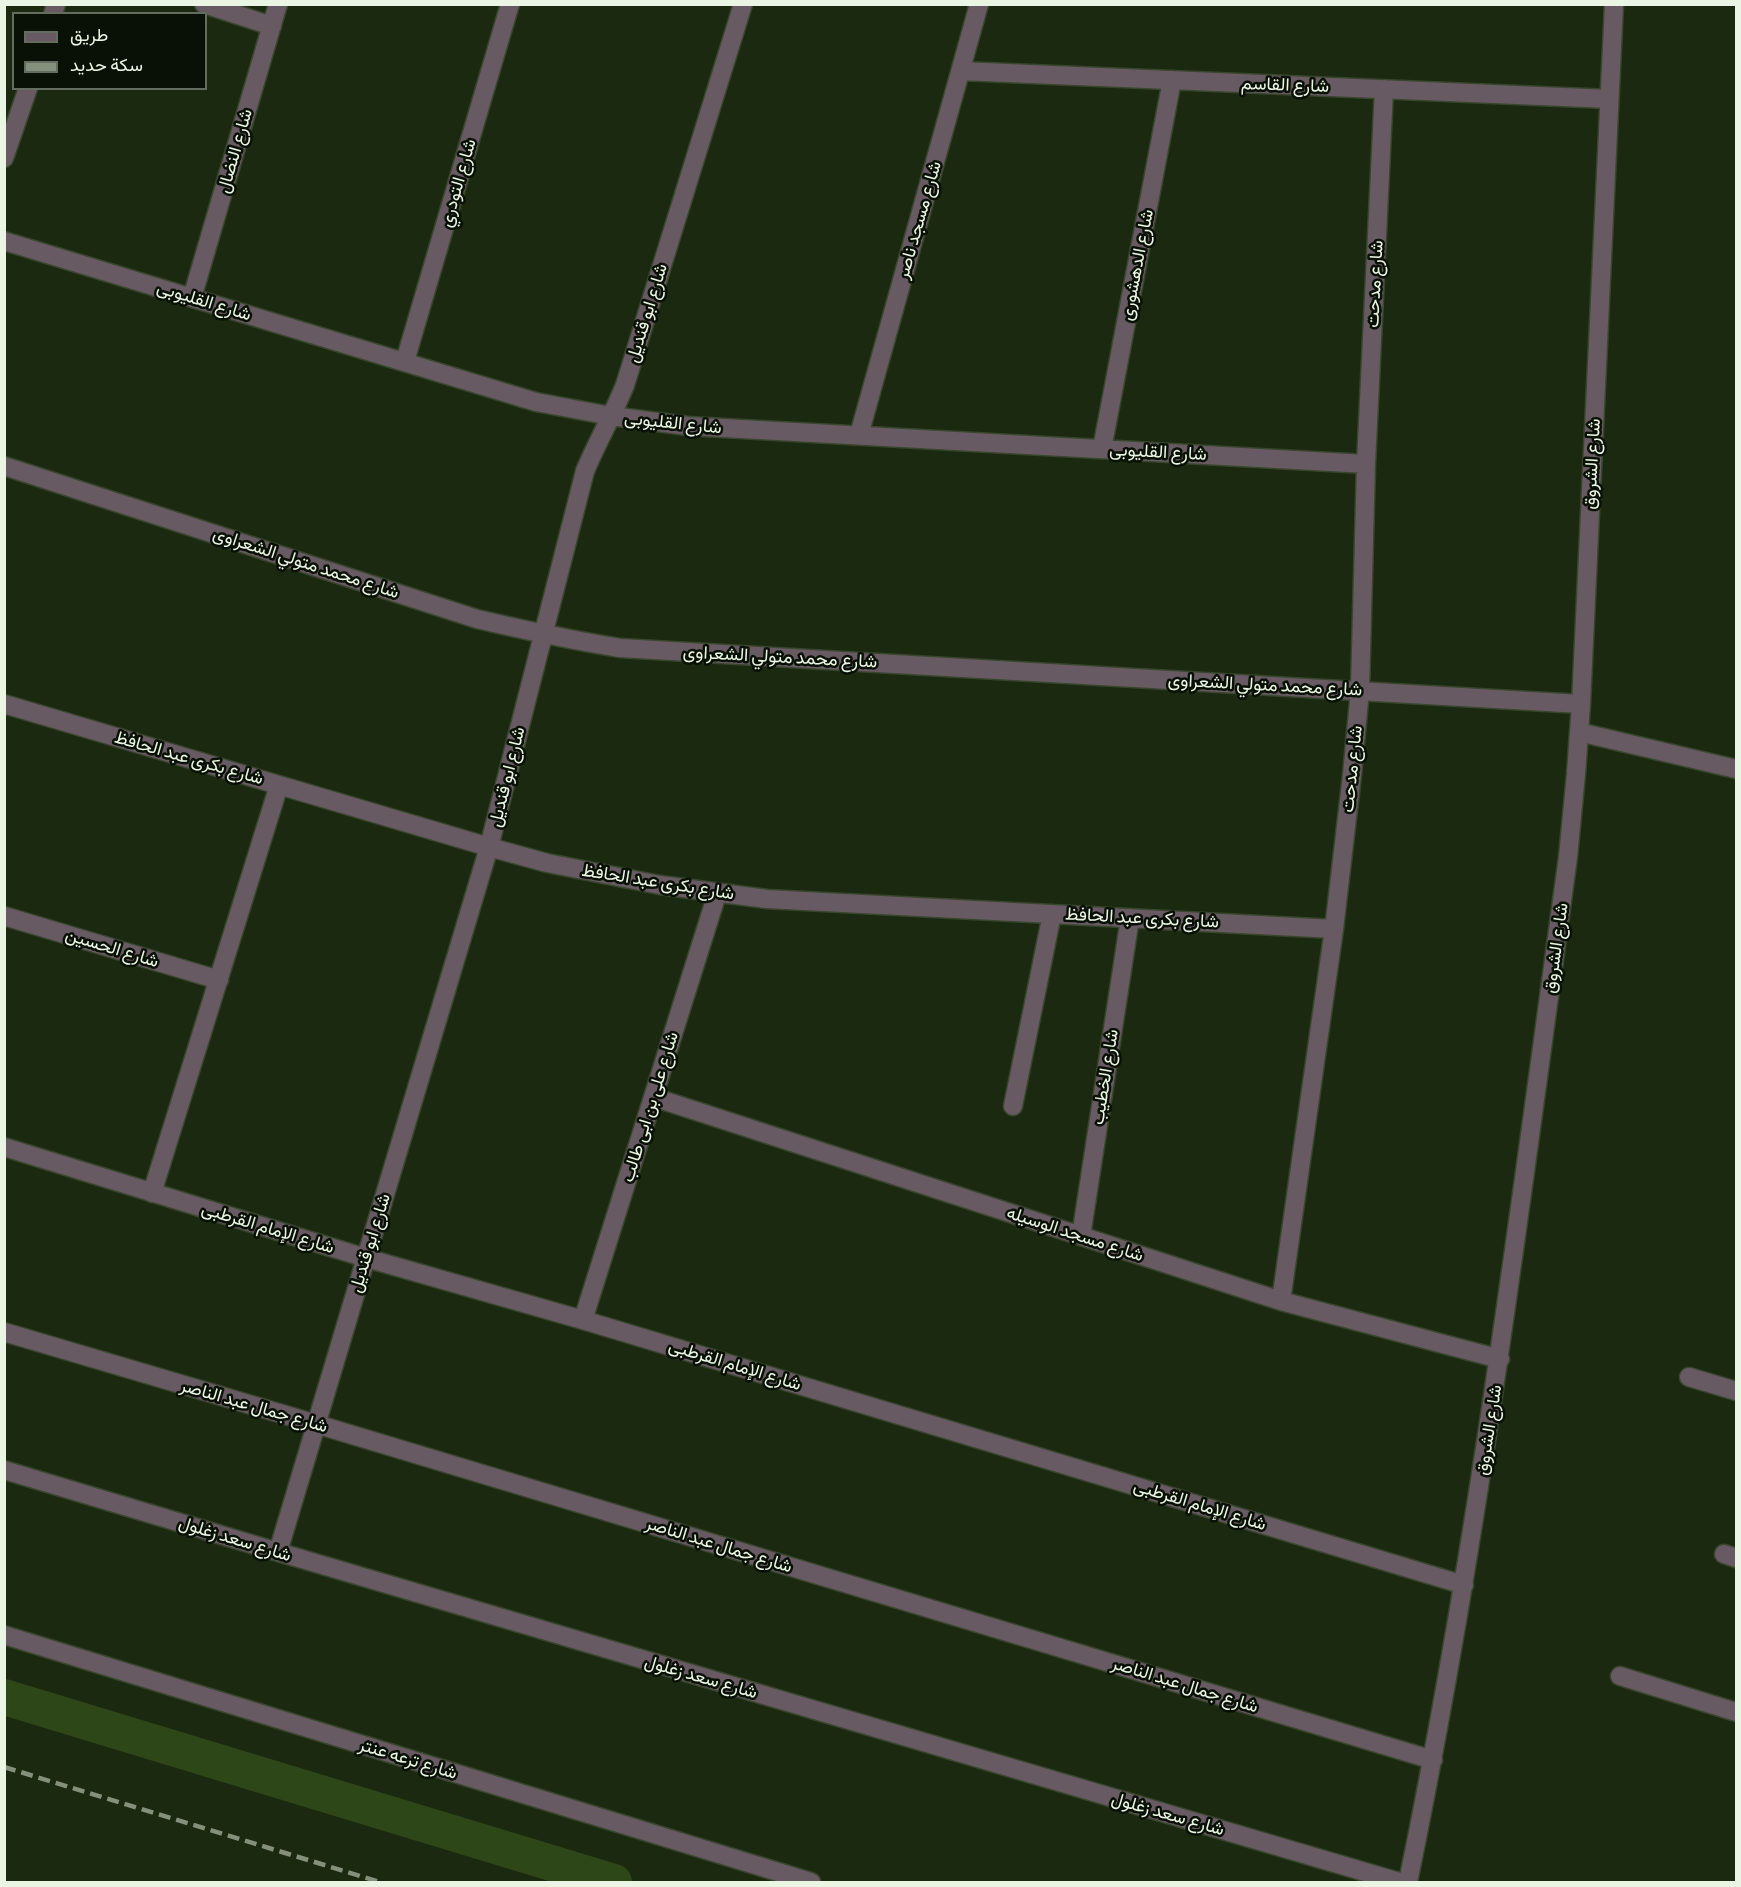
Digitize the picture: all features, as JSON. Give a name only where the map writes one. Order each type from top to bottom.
[{"type":"street","points":[[204,4],[272,26]]},
{"type":"street","name":"شارع النضال","points":[[192,297],[278,4]]},
{"type":"street","name":"شارع التودري","points":[[405,362],[510,4]]},
{"type":"street","name":"شارع ابو قنديل","points":[[278,1552],[489,847],[585,471],[625,386],[743,4]]},
{"type":"street","name":"شارع مسجد ناصر","points":[[859,435],[979,4]]},
{"type":"street","name":"شارع الشروق","points":[[1408,1882],[1433,1760],[1464,1585],[1500,1359],[1568,856],[1581,704],[1614,4]]},
{"type":"street","name":"شارع القاسم","points":[[961,71],[1609,99]]},
{"type":"street","name":"شارع الدهشورى","points":[[1102,449],[1172,80]]},
{"type":"street","name":"شارع مدحت","points":[[1281,1301],[1334,928],[1360,690],[1366,464],[1384,89]]},
{"type":"street","points":[[4,158],[27,90]]},
{"type":"street","name":"شارع القليوبى","points":[[4,241],[536,402],[611,417],[687,426],[1366,464]]},
{"type":"street","name":"شارع محمد متولي الشعراوى","points":[[4,466],[477,619],[543,635],[620,648],[1581,704]]},
{"type":"street","name":"شارع بكرى عبد الحافظ","points":[[4,704],[489,847],[603,875],[717,894],[767,899],[1334,928]]},
{"type":"street","points":[[1579,732],[1737,769]]},
{"type":"street","points":[[152,1193],[279,785]]},
{"type":"street","name":"شارع على بن ابى طالب","points":[[583,1320],[717,894]]},
{"type":"street","points":[[1013,1106],[1052,914]]},
{"type":"street","name":"شارع الحسين","points":[[4,916],[219,980]]},
{"type":"street","name":"شارع الخطيب","points":[[1081,1236],[1130,918]]},
{"type":"street","name":"شارع مسجد الوسيله","points":[[653,1097],[1281,1301],[1500,1359]]},
{"type":"street","name":"شارع الإمام القرطبى","points":[[4,1148],[1464,1585]]},
{"type":"street","name":"شارع جمال عبد الناصر","points":[[4,1332],[1433,1760]]},
{"type":"street","points":[[1689,1377],[1737,1391]]},
{"type":"street","name":"شارع سعد زغلول","points":[[4,1470],[1399,1882]]},
{"type":"street","name":"شارع ترعه عنتر","points":[[4,1635],[811,1882]]},
{"type":"street","points":[[1620,1676],[1737,1712]]},
{"type":"waterway","points":[[4,1697],[614,1882]]},
{"type":"railway","points":[[4,1767],[380,1882]]}]
